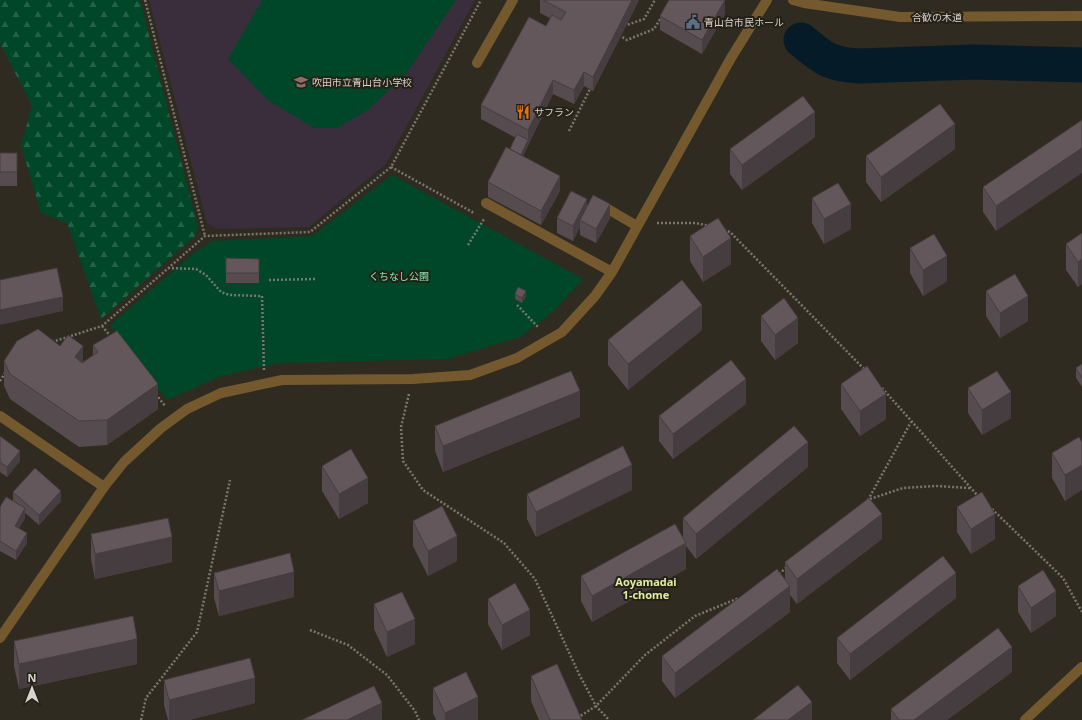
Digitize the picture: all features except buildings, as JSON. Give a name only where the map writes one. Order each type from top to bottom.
[{"type":"street","points":[[477,62],[513,0]]},
{"type":"street","points":[[0,638],[104,487],[124,462],[161,428],[187,409],[221,393],[282,380],[413,379],[470,375],[517,358],[562,332],[595,296],[612,272],[731,58],[767,0]]},
{"type":"street","name":"合歓の木道","points":[[793,0],[804,3],[900,17],[1082,16]]},
{"type":"street","points":[[486,203],[612,272]]},
{"type":"street","points":[[601,205],[637,226]]},
{"type":"street","points":[[0,416],[104,487]]},
{"type":"street","points":[[1025,720],[1082,666]]},
{"type":"path","points":[[145,0],[205,236]]},
{"type":"path","points":[[45,345],[102,326],[205,236],[310,232],[390,167],[481,0]]},
{"type":"path","points":[[619,27],[644,19],[655,0]]},
{"type":"path","points":[[615,33],[627,40],[654,29],[662,16]]},
{"type":"path","points":[[569,131],[593,82]]},
{"type":"path","points":[[468,245],[484,218]]},
{"type":"path","points":[[655,223],[696,223],[710,226]]},
{"type":"path","points":[[724,230],[730,232],[869,374]]},
{"type":"path","points":[[168,268],[196,268],[206,275],[221,292],[229,295],[262,296],[264,370]]},
{"type":"path","points":[[270,280],[315,279]]},
{"type":"path","points":[[517,305],[538,327]]},
{"type":"path","points":[[102,326],[112,338]]},
{"type":"path","points":[[0,381],[6,371]]},
{"type":"path","points":[[413,379],[401,427],[403,461],[423,490],[504,543],[535,579],[579,674],[596,706],[609,720]]},
{"type":"path","points":[[879,385],[981,499]]},
{"type":"path","points":[[155,394],[165,406]]},
{"type":"path","points":[[863,504],[869,499],[912,422]]},
{"type":"path","points":[[141,720],[146,698],[197,632],[230,480]]},
{"type":"path","points":[[869,499],[903,488],[936,486],[970,488]]},
{"type":"path","points":[[986,504],[1063,578],[1082,612]]},
{"type":"path","points":[[777,575],[789,565]]},
{"type":"path","points":[[574,720],[596,706],[645,655],[695,616],[744,596]]},
{"type":"path","points":[[310,630],[348,645],[386,675],[420,720]]},
{"type":"shaded area","name":"吹田市立青山台小学校","points":[[149,0],[475,0],[386,164],[309,227],[218,229],[207,223]]},
{"type":"green space","points":[[0,0],[140,0],[198,227],[195,236],[101,319],[67,223],[41,213],[21,145],[32,106],[0,43]]},
{"type":"green space","points":[[262,0],[456,0],[406,74],[368,110],[337,128],[314,128],[269,101],[228,59]]},
{"type":"green space","name":"くちなし公園","points":[[392,175],[583,279],[554,311],[520,337],[448,359],[279,363],[219,377],[167,400],[110,325],[195,252],[212,241],[312,236]]},
{"type":"waterway","points":[[801,40],[816,52],[834,62],[860,66],[974,62],[1082,65]]},
{"type":"place","name":"青山台市民ホール","points":[[693,22]]},
{"type":"place","name":"吹田市立青山台小学校","points":[[301,82]]},
{"type":"place","name":"サフラン","points":[[523,112]]},
{"type":"district","name":"Aoyamadai 1-chome","points":[[646,588]]}]
